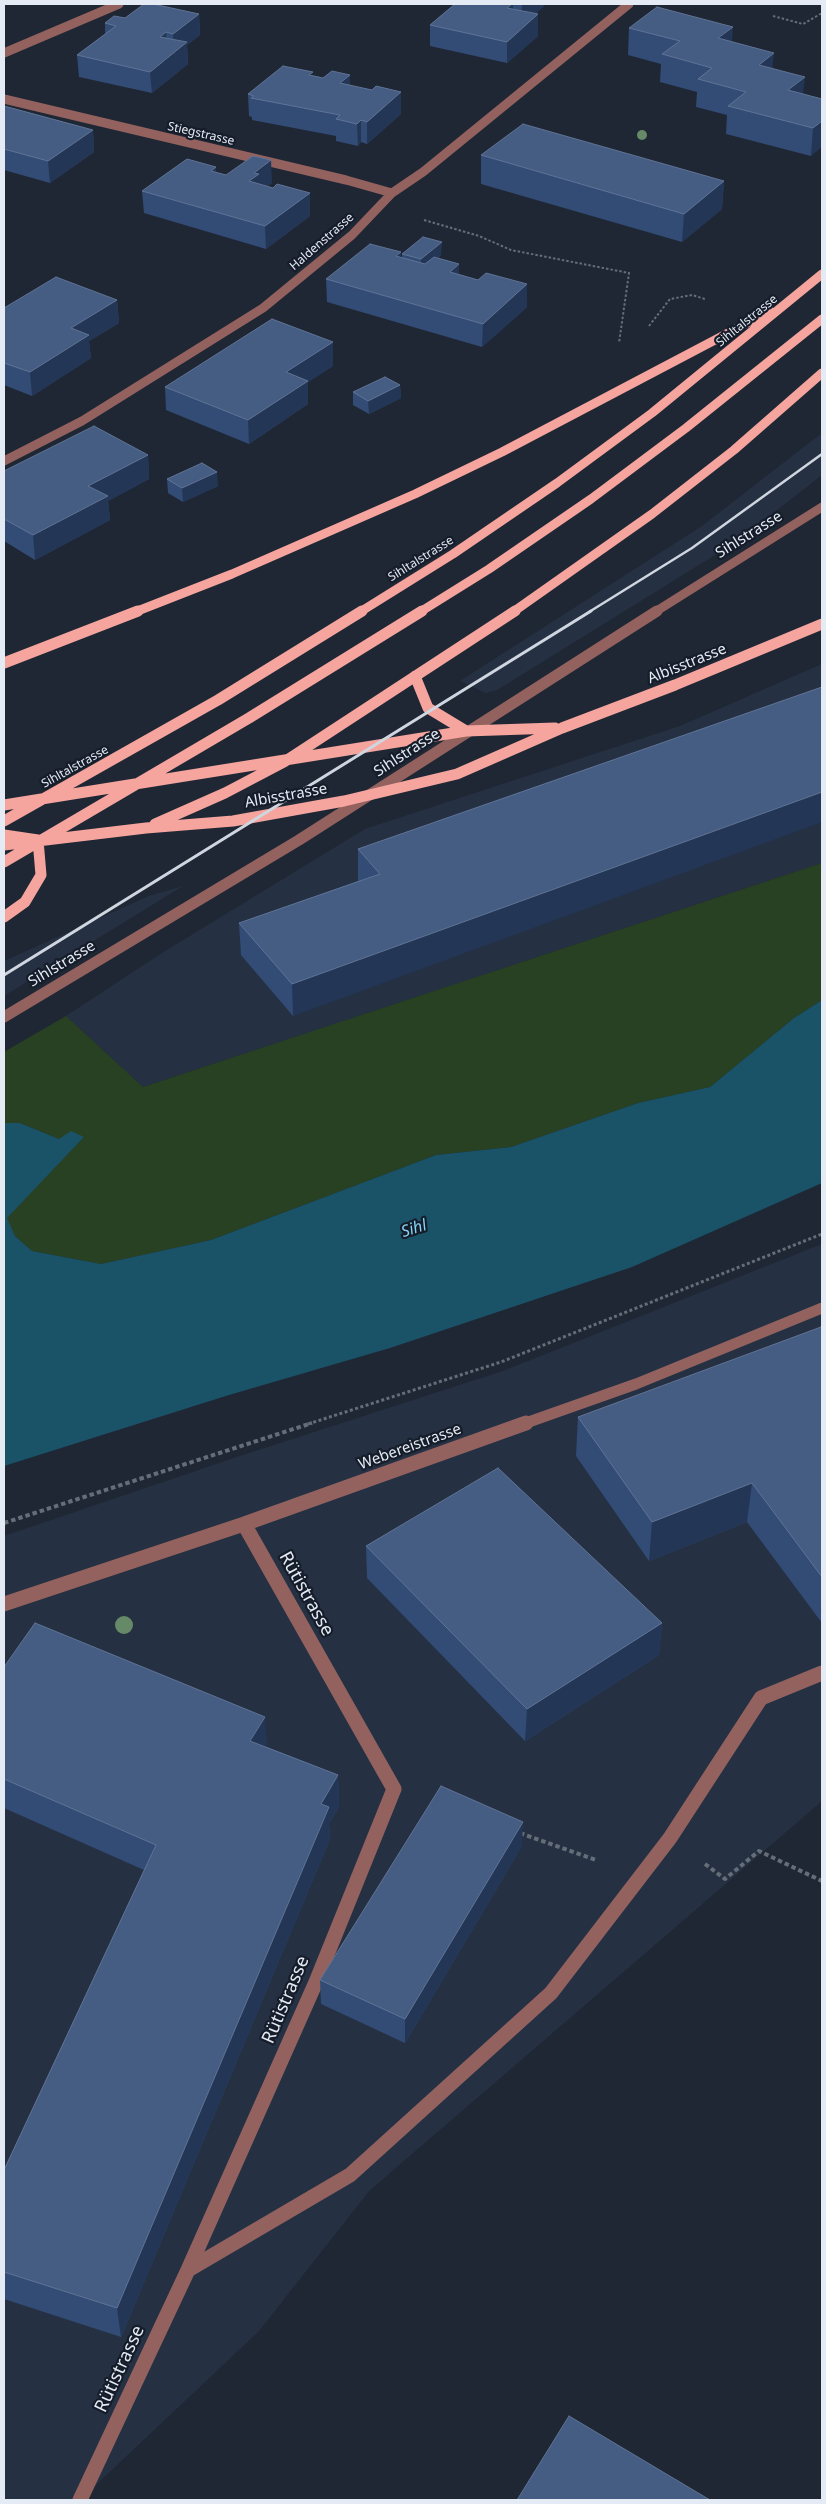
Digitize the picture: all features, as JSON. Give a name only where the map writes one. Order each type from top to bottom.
[{"type":"main road","name":"Sihltalstrasse","points":[[4,821],[218,700],[453,554],[557,483],[652,413],[794,299],[822,274]]},
{"type":"main road","points":[[4,663],[232,574],[415,494],[502,452],[794,299]]},
{"type":"main road","points":[[4,862],[249,718],[489,569],[591,499],[686,428],[822,319]]},
{"type":"main road","points":[[146,828],[225,793],[284,762],[536,596],[652,514],[734,450],[822,372]]},
{"type":"main road","name":"Albisstrasse","points":[[4,845],[146,828],[234,821],[344,800],[457,774],[562,728],[675,685],[822,624]]},
{"type":"main road","points":[[415,676],[428,708],[466,731]]},
{"type":"main road","name":"Albisstrasse","points":[[4,805],[284,762],[466,731],[562,728]]},
{"type":"main road","points":[[4,835],[38,840],[41,875],[25,902],[4,917]]},
{"type":"street","points":[[4,53],[119,4]]},
{"type":"street","name":"Haldenstrasse","points":[[4,461],[82,421],[263,308],[352,235],[392,193],[423,172],[629,4]]},
{"type":"street","name":"Stiegstrasse","points":[[4,99],[346,180],[392,193]]},
{"type":"street","name":"Sihlstrasse","points":[[4,1017],[299,840],[572,664],[822,507]]},
{"type":"street","name":"Webereistrasse","points":[[4,1604],[244,1524],[636,1384],[822,1308]]},
{"type":"street","name":"Rütistrasse","points":[[80,2500],[188,2270],[316,1982],[394,1789],[244,1524]]},
{"type":"street","points":[[188,2270],[350,2175],[551,1993],[670,1838],[761,1698],[822,1673]]},
{"type":"path","points":[[773,16],[803,24],[822,13]]},
{"type":"path","points":[[424,220],[479,236],[511,250],[629,273],[619,348]]},
{"type":"path","points":[[4,1523],[501,1362],[822,1234]]},
{"type":"path","points":[[513,1831],[642,1876]]},
{"type":"path","points":[[670,1838],[725,1879],[759,1851],[822,1881]]},
{"type":"shaded area","points":[[822,433],[822,475],[736,542],[497,690],[486,693],[460,681],[702,526]]},
{"type":"shaded area","points":[[822,664],[822,863],[143,1087],[66,1016],[162,953],[365,829],[680,726]]},
{"type":"shaded area","points":[[183,886],[4,996],[4,961],[149,896]]},
{"type":"shaded area","points":[[822,1244],[822,1801],[369,2191],[259,2331],[80,2500],[4,2500],[4,1536],[240,1456],[503,1371]]},
{"type":"green space","points":[[822,863],[822,1000],[794,1018],[710,1087],[638,1103],[511,1147],[436,1155],[211,1240],[101,1264],[32,1251],[15,1236],[6,1218],[84,1137],[59,1139],[20,1123],[4,1123],[4,1052],[66,1016],[143,1087]]},
{"type":"water","name":"Sihl","points":[[822,1000],[822,1183],[632,1267],[390,1348],[229,1395],[4,1466],[4,1123],[20,1123],[59,1139],[71,1131],[84,1137],[7,1218],[15,1236],[32,1251],[101,1264],[211,1240],[436,1155],[511,1147],[638,1103],[710,1087],[794,1018]]},
{"type":"building","points":[[144,4],[153,4],[199,14],[173,34],[166,32],[160,37],[187,42],[150,72],[77,55],[116,26],[105,23],[114,16],[125,18]]},
{"type":"building","points":[[455,4],[512,4],[507,8],[538,14],[507,42],[430,25]]},
{"type":"building","points":[[657,7],[733,27],[718,38],[774,53],[759,65],[805,77],[788,90],[822,99],[822,121],[813,128],[728,106],[746,92],[698,79],[712,68],[662,54],[680,41],[629,28]]},
{"type":"building","points":[[283,66],[313,72],[309,75],[323,78],[332,71],[350,75],[340,83],[372,90],[376,86],[401,92],[367,122],[361,120],[357,124],[336,119],[340,115],[251,98],[254,96],[248,94]]},
{"type":"building","points":[[4,106],[93,130],[48,161],[4,149]]},
{"type":"building","points":[[523,124],[724,181],[684,214],[481,155]]},
{"type":"building","points":[[253,156],[271,160],[254,173],[259,174],[249,181],[273,188],[277,184],[310,193],[265,226],[142,191],[187,159],[216,167],[211,171],[226,175]]},
{"type":"building","points":[[423,237],[442,242],[421,259],[402,254]]},
{"type":"building","points":[[370,244],[401,252],[396,256],[425,264],[434,257],[459,264],[450,272],[478,280],[486,273],[527,284],[483,324],[326,279]]},
{"type":"building","points":[[56,277],[117,300],[71,328],[89,335],[30,372],[4,363],[4,308]]},
{"type":"building","points":[[272,319],[333,342],[286,372],[308,381],[248,420],[165,387]]},
{"type":"building","points":[[385,377],[400,385],[368,401],[353,392]]},
{"type":"building","points":[[94,426],[148,455],[88,486],[108,496],[33,535],[4,519],[4,471]]},
{"type":"building","points":[[202,463],[217,472],[182,488],[167,479]]},
{"type":"building","points":[[822,687],[822,792],[292,984],[239,923],[380,874],[358,849]]},
{"type":"building","points":[[821,1327],[822,1577],[752,1483],[652,1522],[578,1417]]},
{"type":"building","points":[[498,1468],[662,1623],[527,1709],[366,1546]]},
{"type":"building","points":[[35,1623],[265,1717],[250,1741],[338,1775],[321,1804],[329,1807],[117,2308],[4,2272],[4,2170],[156,1845],[4,1779],[4,1667]]},
{"type":"building","points":[[441,1786],[523,1822],[405,2019],[320,1980]]},
{"type":"building","points":[[569,2416],[710,2500],[517,2500]]},
{"type":"railway","points":[[589,612],[692,548],[822,454]]},
{"type":"railway","points":[[4,975],[591,611]]}]
